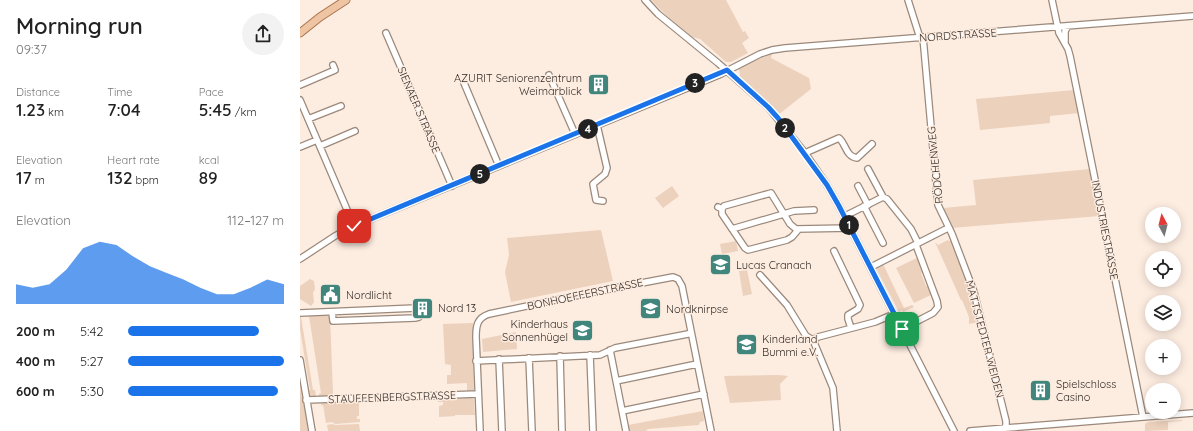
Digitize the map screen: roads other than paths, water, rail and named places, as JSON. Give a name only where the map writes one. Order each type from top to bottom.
[{"type":"main road","points":[[300,33],[320,17],[346,0]]},
{"type":"street","points":[[645,0],[667,21],[727,70],[768,107],[805,154],[833,194],[845,216],[954,431]]},
{"type":"street","name":"RÖDCHENWEG","points":[[908,0],[921,37],[938,204],[942,210],[948,228]]},
{"type":"street","name":"INDUSTRIESTRASSE","points":[[1052,0],[1058,27],[1070,56],[1076,83],[1143,417]]},
{"type":"street","name":"NORDSTRASSE","points":[[300,259],[335,236],[354,226],[597,125],[772,50],[1193,16]]},
{"type":"street","name":"INDUSTRIESTRASSE","points":[[1065,44],[1064,31],[1068,26]]},
{"type":"street","name":"SIENAER STRASSE","points":[[386,33],[452,186]]},
{"type":"street","points":[[300,85],[335,70],[333,65]]},
{"type":"street","points":[[549,75],[575,134]]},
{"type":"street","points":[[464,83],[499,166]]},
{"type":"street","points":[[300,100],[301,107],[308,119],[354,226]]},
{"type":"street","points":[[308,119],[341,106]]},
{"type":"street","points":[[597,125],[606,168],[605,174],[593,184],[593,187],[596,200],[603,201]]},
{"type":"street","points":[[320,146],[355,131]]},
{"type":"street","points":[[805,154],[839,138],[850,155],[857,158],[872,144]]},
{"type":"street","points":[[300,148],[317,140]]},
{"type":"street","points":[[868,169],[883,197],[887,199],[911,229],[937,301],[938,307],[933,313],[902,329]]},
{"type":"street","points":[[858,186],[883,243]]},
{"type":"street","points":[[798,230],[792,237],[786,240],[750,250],[745,248],[722,214],[720,208],[771,193],[790,224],[798,230],[851,228]]},
{"type":"street","points":[[845,216],[883,197]]},
{"type":"street","points":[[732,229],[794,211],[814,210]]},
{"type":"street","points":[[871,267],[948,228]]},
{"type":"street","name":"MATTSTEDTER WEIDEN","points":[[948,228],[974,292],[1006,421],[1006,428]]},
{"type":"street","points":[[834,251],[860,305],[848,315],[851,328]]},
{"type":"street","points":[[760,275],[787,305],[806,336],[813,340],[833,388],[837,431]]},
{"type":"street","name":"BONHOEFFERSTRASSE","points":[[480,431],[476,361],[476,326],[479,320],[485,315],[588,292],[668,277],[673,277],[681,282],[711,431]]},
{"type":"street","points":[[300,313],[416,308],[420,313],[416,318],[333,321],[332,312]]},
{"type":"street","points":[[813,340],[818,337],[875,322],[894,314]]},
{"type":"street","points":[[476,361],[600,355],[610,350],[688,334],[691,332]]},
{"type":"street","points":[[610,350],[626,431]]},
{"type":"street","points":[[590,355],[593,431]]},
{"type":"street","points":[[560,356],[562,431]]},
{"type":"street","points":[[529,358],[532,431]]},
{"type":"street","points":[[499,359],[502,431]]},
{"type":"street","points":[[300,360],[312,431]]},
{"type":"street","points":[[616,381],[697,364]]},
{"type":"street","name":"STAUFFENBERGSTRASSE","points":[[306,400],[478,394]]},
{"type":"street","points":[[622,411],[704,394]]},
{"type":"street","points":[[970,431],[1193,413]]},
{"type":"place","name":"AZURIT Seniorenzentrum Weimarblick","points":[[598,84]]},
{"type":"place","name":"Lucas Cranach","points":[[721,265]]},
{"type":"place","name":"Nordlicht","points":[[330,295]]},
{"type":"place","name":"Nord 13","points":[[422,308]]},
{"type":"place","name":"Nordknirpse","points":[[651,309]]},
{"type":"place","name":"Kinderhaus Sonnenhügel","points":[[583,330]]},
{"type":"place","name":"Kinderland Bummi e.V.","points":[[746,345]]},
{"type":"place","name":"Spielschloss Casino","points":[[1040,390]]}]
